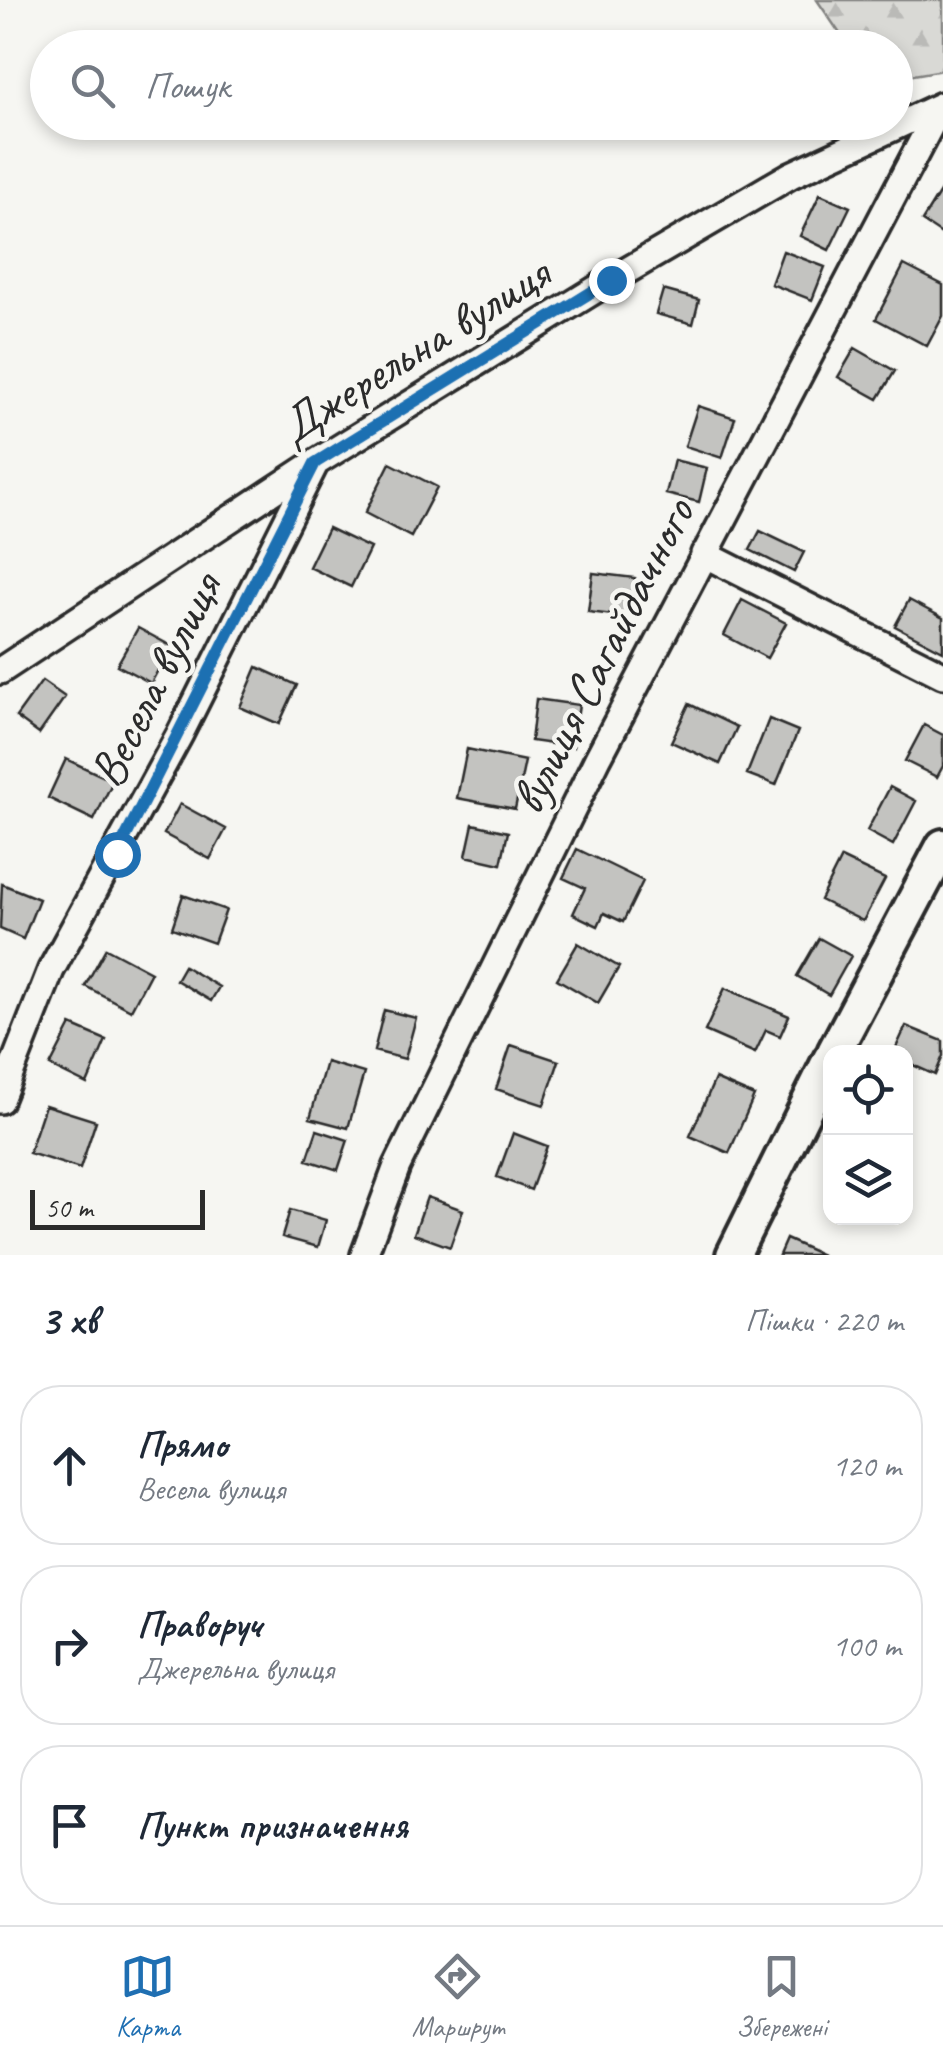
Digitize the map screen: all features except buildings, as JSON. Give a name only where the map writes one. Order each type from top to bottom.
[{"type":"street","name":"Джерельна вулиця","points":[[913,118],[941,105]]},
{"type":"street","name":"вулиця Сагайдачного","points":[[364,1255],[397,1166],[598,758],[941,105]]},
{"type":"street","name":"Джерельна вулиця","points":[[0,671],[315,463],[611,280],[791,175],[866,140]]},
{"type":"street","name":"Весела вулиця","points":[[0,1100],[51,970],[180,734],[315,463]]},
{"type":"street","points":[[704,554],[943,675]]},
{"type":"street","points":[[838,1045],[943,846]]},
{"type":"street","points":[[732,1255],[823,1074]]},
{"type":"green space","points":[[817,0],[943,0],[943,70],[913,75],[913,30],[837,30]]},
{"type":"route","points":[[117,854],[315,463],[611,280]]}]
